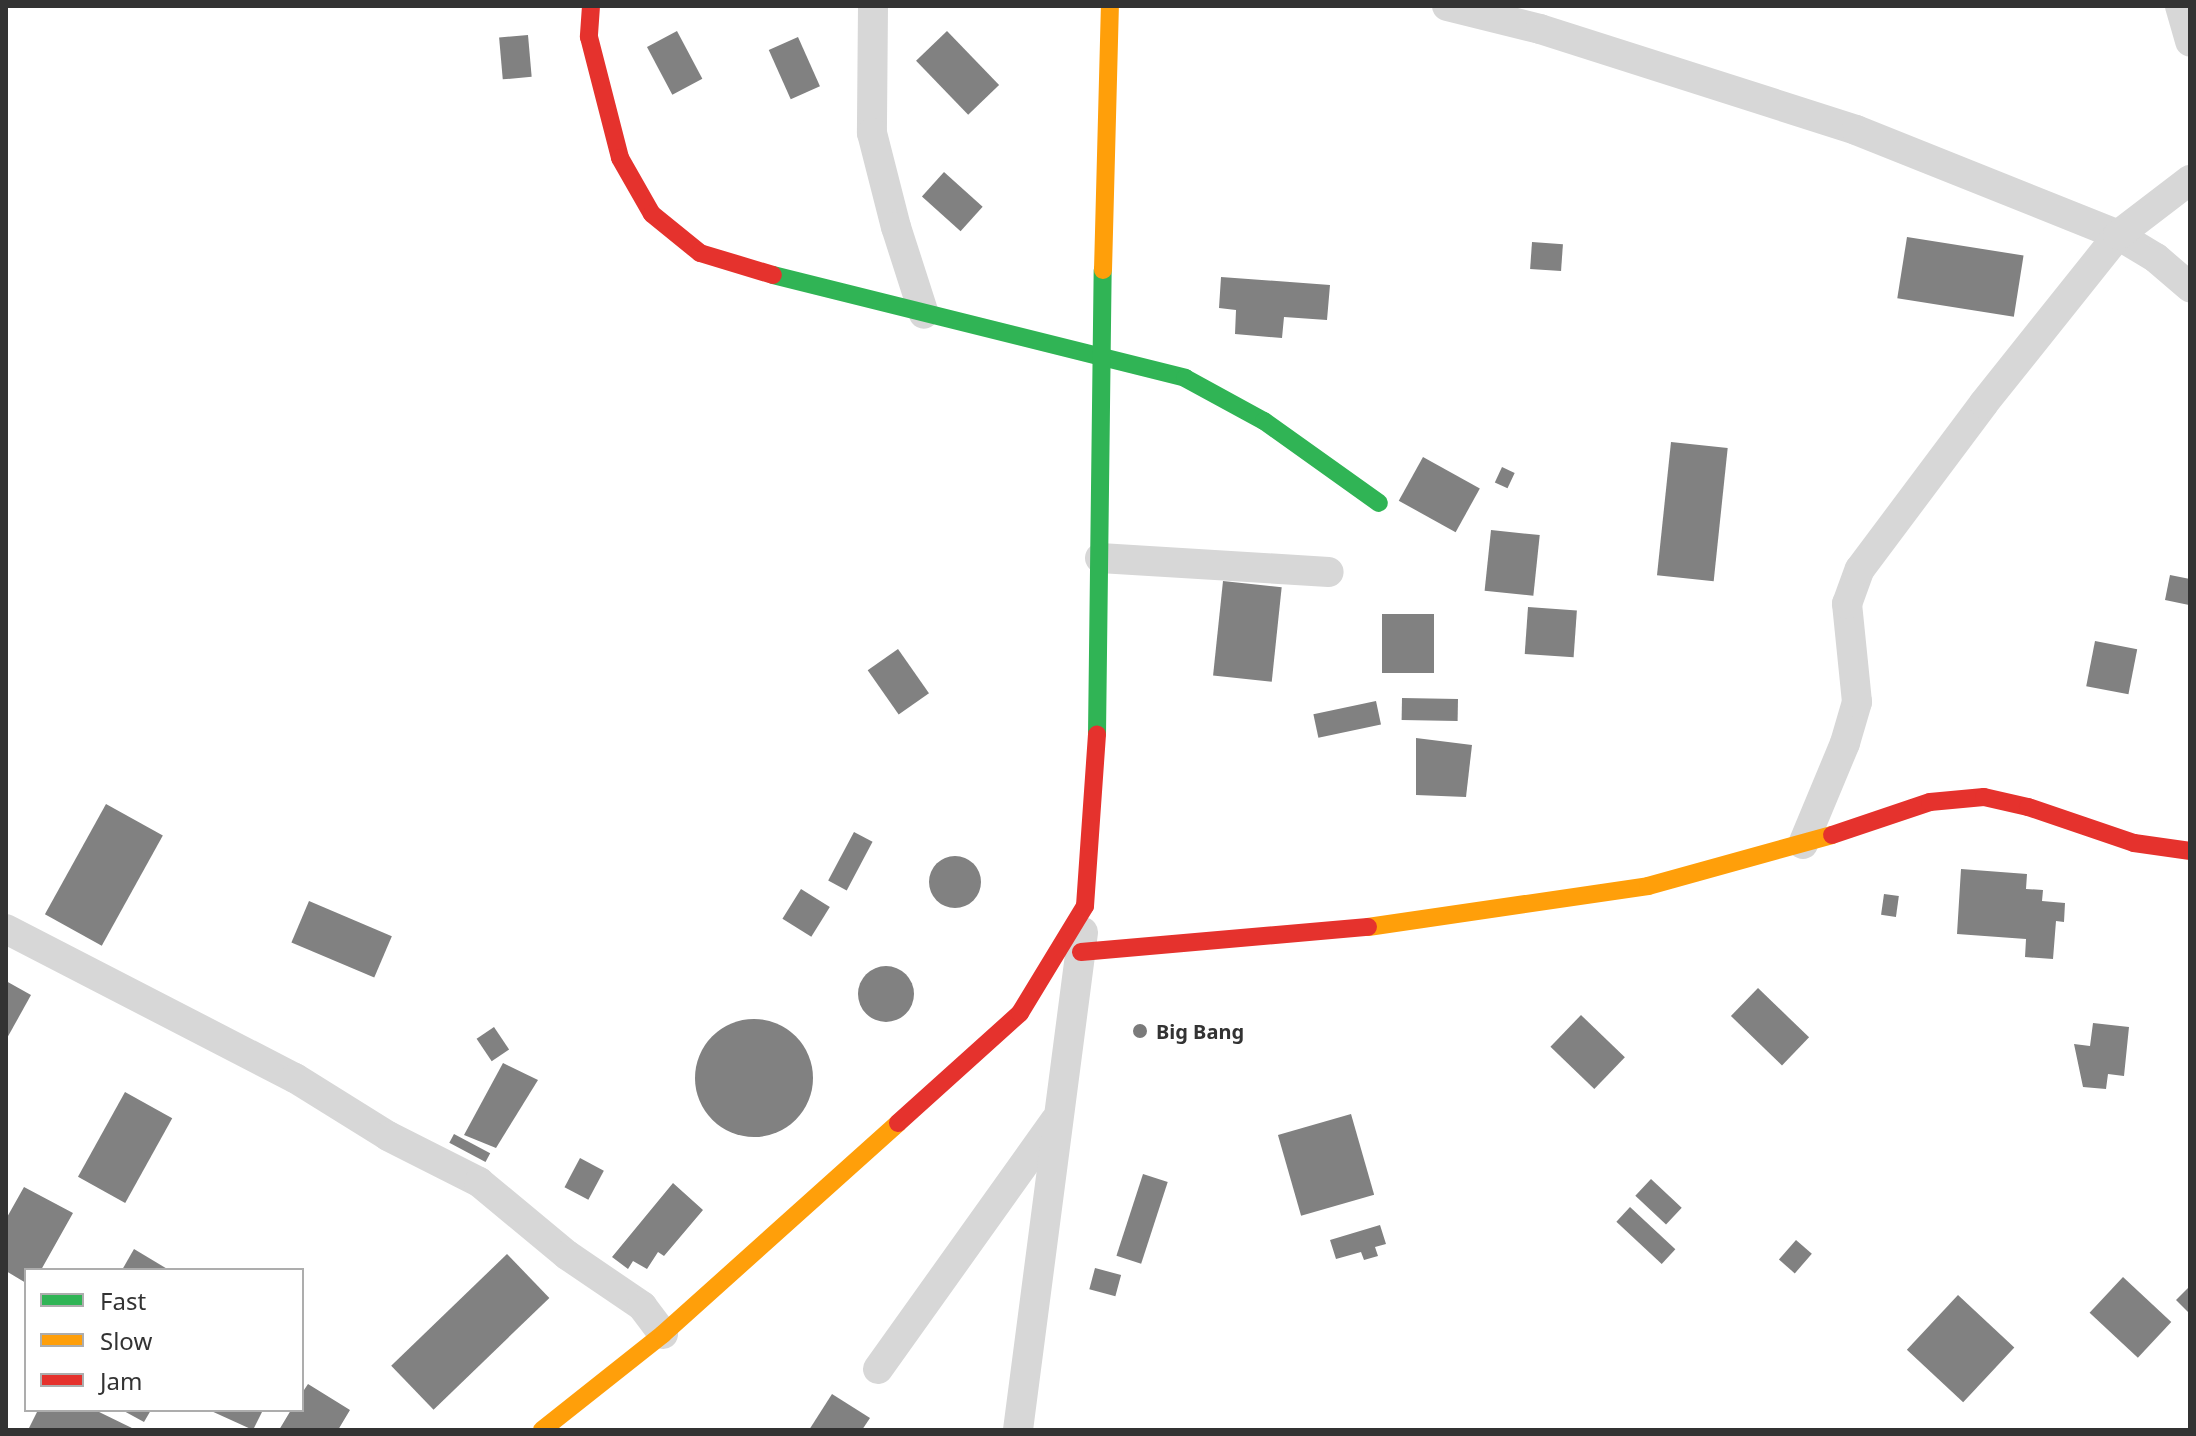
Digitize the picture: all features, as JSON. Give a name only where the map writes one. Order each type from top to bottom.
[{"type":"street","points":[[591,6],[589,37],[620,158],[652,214],[700,253],[749,270],[840,290],[924,314],[1185,378],[1264,421],[1379,503]]},
{"type":"street","points":[[873,6],[872,133],[924,314]]},
{"type":"street","points":[[1018,1430],[1081,952],[1099,700],[1101,355],[1110,6]]},
{"type":"street","points":[[1447,6],[1540,29],[1856,130],[2118,235],[2156,258],[2190,287]]},
{"type":"street","points":[[2180,6],[2190,42]]},
{"type":"street","points":[[1803,844],[1845,743],[1857,702],[1847,604],[1860,569],[1984,403],[2118,235],[2190,180]]},
{"type":"street","points":[[1100,558],[1329,572]]},
{"type":"street","points":[[1081,952],[1374,926],[1648,886],[1803,844],[1930,802],[1984,797],[2028,807],[2134,843],[2190,851]]},
{"type":"street","points":[[542,1430],[663,1334],[1020,1013],[1085,906]]},
{"type":"street","points":[[6,929],[295,1078],[388,1136],[479,1182],[567,1255],[642,1306],[663,1334]]},
{"type":"street","points":[[878,1369],[1059,1117]]},
{"type":"building","points":[[677,31],[702,79],[672,95],[647,47]]},
{"type":"building","points":[[947,31],[999,85],[968,115],[916,61]]},
{"type":"building","points":[[528,35],[532,77],[503,79],[499,38]]},
{"type":"building","points":[[798,37],[820,86],[791,99],[769,50]]},
{"type":"building","points":[[944,172],[983,207],[961,231],[922,197]]},
{"type":"building","points":[[1907,237],[2024,255],[2014,317],[1897,298]]},
{"type":"building","points":[[1532,242],[1563,244],[1561,271],[1530,269]]},
{"type":"building","points":[[1221,277],[1330,285],[1327,320],[1284,317],[1282,338],[1235,334],[1236,310],[1219,308]]},
{"type":"building","points":[[1671,442],[1728,448],[1714,581],[1657,575]]},
{"type":"building","points":[[1423,457],[1480,489],[1456,532],[1399,501]]},
{"type":"building","points":[[1502,467],[1515,473],[1508,488],[1495,482]]},
{"type":"building","points":[[1491,530],[1540,535],[1533,596],[1485,591]]},
{"type":"building","points":[[2170,575],[2190,579],[2189,605],[2165,600]]},
{"type":"building","points":[[1223,581],[1282,587],[1272,682],[1213,675]]},
{"type":"building","points":[[1528,607],[1577,610],[1574,657],[1525,654]]},
{"type":"building","points":[[1382,614],[1434,614],[1434,673],[1382,673]]},
{"type":"building","points":[[2095,641],[2137,649],[2128,694],[2086,686]]},
{"type":"building","points":[[898,649],[929,693],[899,714],[868,670]]},
{"type":"building","points":[[1402,698],[1458,699],[1458,721],[1402,720]]},
{"type":"building","points":[[1376,701],[1381,724],[1318,738],[1313,714]]},
{"type":"building","points":[[1416,738],[1472,745],[1466,797],[1416,795]]},
{"type":"building","points":[[106,804],[163,836],[102,946],[45,914]]},
{"type":"building","points":[[854,832],[873,842],[847,890],[828,881]]},
{"type":"building","points":[[955,856],[973,864],[981,882],[973,900],[955,908],[937,900],[929,882],[937,864]]},
{"type":"building","points":[[1961,869],[2027,874],[2026,889],[2043,890],[2042,901],[2065,903],[2064,922],[2056,921],[2053,959],[2025,957],[2026,939],[1957,934]]},
{"type":"building","points":[[801,889],[830,907],[811,937],[782,919]]},
{"type":"building","points":[[1884,894],[1899,896],[1896,917],[1881,915]]},
{"type":"building","points":[[309,901],[392,936],[374,978],[291,942]]},
{"type":"building","points":[[886,966],[906,974],[914,994],[906,1014],[886,1022],[866,1014],[858,994],[866,974]]},
{"type":"building","points":[[6,981],[31,995],[6,1040]]},
{"type":"building","points":[[1758,988],[1809,1037],[1782,1065],[1731,1016]]},
{"type":"building","points":[[1581,1015],[1625,1057],[1594,1089],[1550,1047]]},
{"type":"building","points":[[754,1019],[777,1023],[796,1036],[809,1055],[813,1078],[809,1101],[796,1120],[777,1133],[754,1137],[731,1133],[712,1120],[699,1101],[695,1078],[699,1055],[712,1036],[731,1023]]},
{"type":"building","points":[[2093,1023],[2129,1027],[2124,1076],[2108,1074],[2106,1089],[2083,1087],[2074,1044],[2090,1046]]},
{"type":"building","points":[[494,1027],[509,1049],[492,1061],[477,1039]]},
{"type":"building","points":[[503,1063],[538,1080],[496,1148],[464,1135]]},
{"type":"building","points":[[125,1092],[172,1118],[125,1203],[78,1177]]},
{"type":"building","points":[[1351,1114],[1374,1195],[1301,1216],[1278,1135]]},
{"type":"building","points":[[454,1134],[490,1153],[486,1162],[449,1143]]},
{"type":"building","points":[[580,1158],[604,1171],[588,1200],[565,1187]]},
{"type":"building","points":[[1143,1174],[1168,1182],[1141,1264],[1116,1256]]},
{"type":"building","points":[[1651,1179],[1682,1208],[1666,1224],[1635,1196]]},
{"type":"building","points":[[673,1183],[703,1210],[664,1256],[658,1252],[647,1269],[633,1261],[628,1269],[612,1257]]},
{"type":"building","points":[[24,1187],[73,1213],[42,1268],[24,1268],[24,1282],[6,1271],[6,1219]]},
{"type":"building","points":[[1630,1207],[1675,1249],[1662,1264],[1616,1222]]},
{"type":"building","points":[[1380,1225],[1386,1244],[1375,1247],[1378,1256],[1364,1260],[1361,1252],[1336,1259],[1330,1240]]},
{"type":"building","points":[[1796,1240],[1812,1254],[1795,1273],[1779,1260]]},
{"type":"building","points":[[134,1249],[166,1268],[123,1268]]},
{"type":"building","points":[[507,1254],[549,1298],[434,1410],[391,1366]]},
{"type":"building","points":[[1095,1268],[1121,1275],[1115,1296],[1089,1289]]},
{"type":"building","points":[[2123,1277],[2171,1322],[2138,1358],[2090,1313]]},
{"type":"building","points":[[2190,1286],[2190,1314],[2176,1300]]},
{"type":"building","points":[[1958,1295],[2014,1348],[1963,1402],[1907,1350]]},
{"type":"building","points":[[308,1384],[350,1410],[338,1430],[279,1430],[290,1412],[304,1412],[304,1390]]},
{"type":"building","points":[[832,1394],[870,1418],[862,1430],[809,1430]]},
{"type":"building","points":[[37,1412],[99,1412],[136,1430],[28,1430]]},
{"type":"building","points":[[126,1412],[150,1412],[144,1422]]},
{"type":"building","points":[[213,1412],[262,1412],[253,1430]]},
{"type":"traffic: fast","points":[[1097,734],[1103,270]]},
{"type":"traffic: fast","points":[[773,275],[1185,378],[1264,421],[1379,503]]},
{"type":"traffic: slow","points":[[1103,270],[1110,6]]},
{"type":"traffic: slow","points":[[1368,927],[1648,886],[1832,835]]},
{"type":"traffic: slow","points":[[542,1430],[663,1334],[898,1123]]},
{"type":"traffic: jam","points":[[591,6],[589,37],[620,158],[652,214],[700,253],[773,275]]},
{"type":"traffic: jam","points":[[898,1123],[1020,1013],[1085,906],[1097,734]]},
{"type":"traffic: jam","points":[[1832,835],[1930,802],[1984,797],[2028,807],[2134,843],[2190,851]]},
{"type":"traffic: jam","points":[[1081,952],[1368,927]]},
{"type":"place","name":"Big Bang","points":[[1140,1031]]}]
